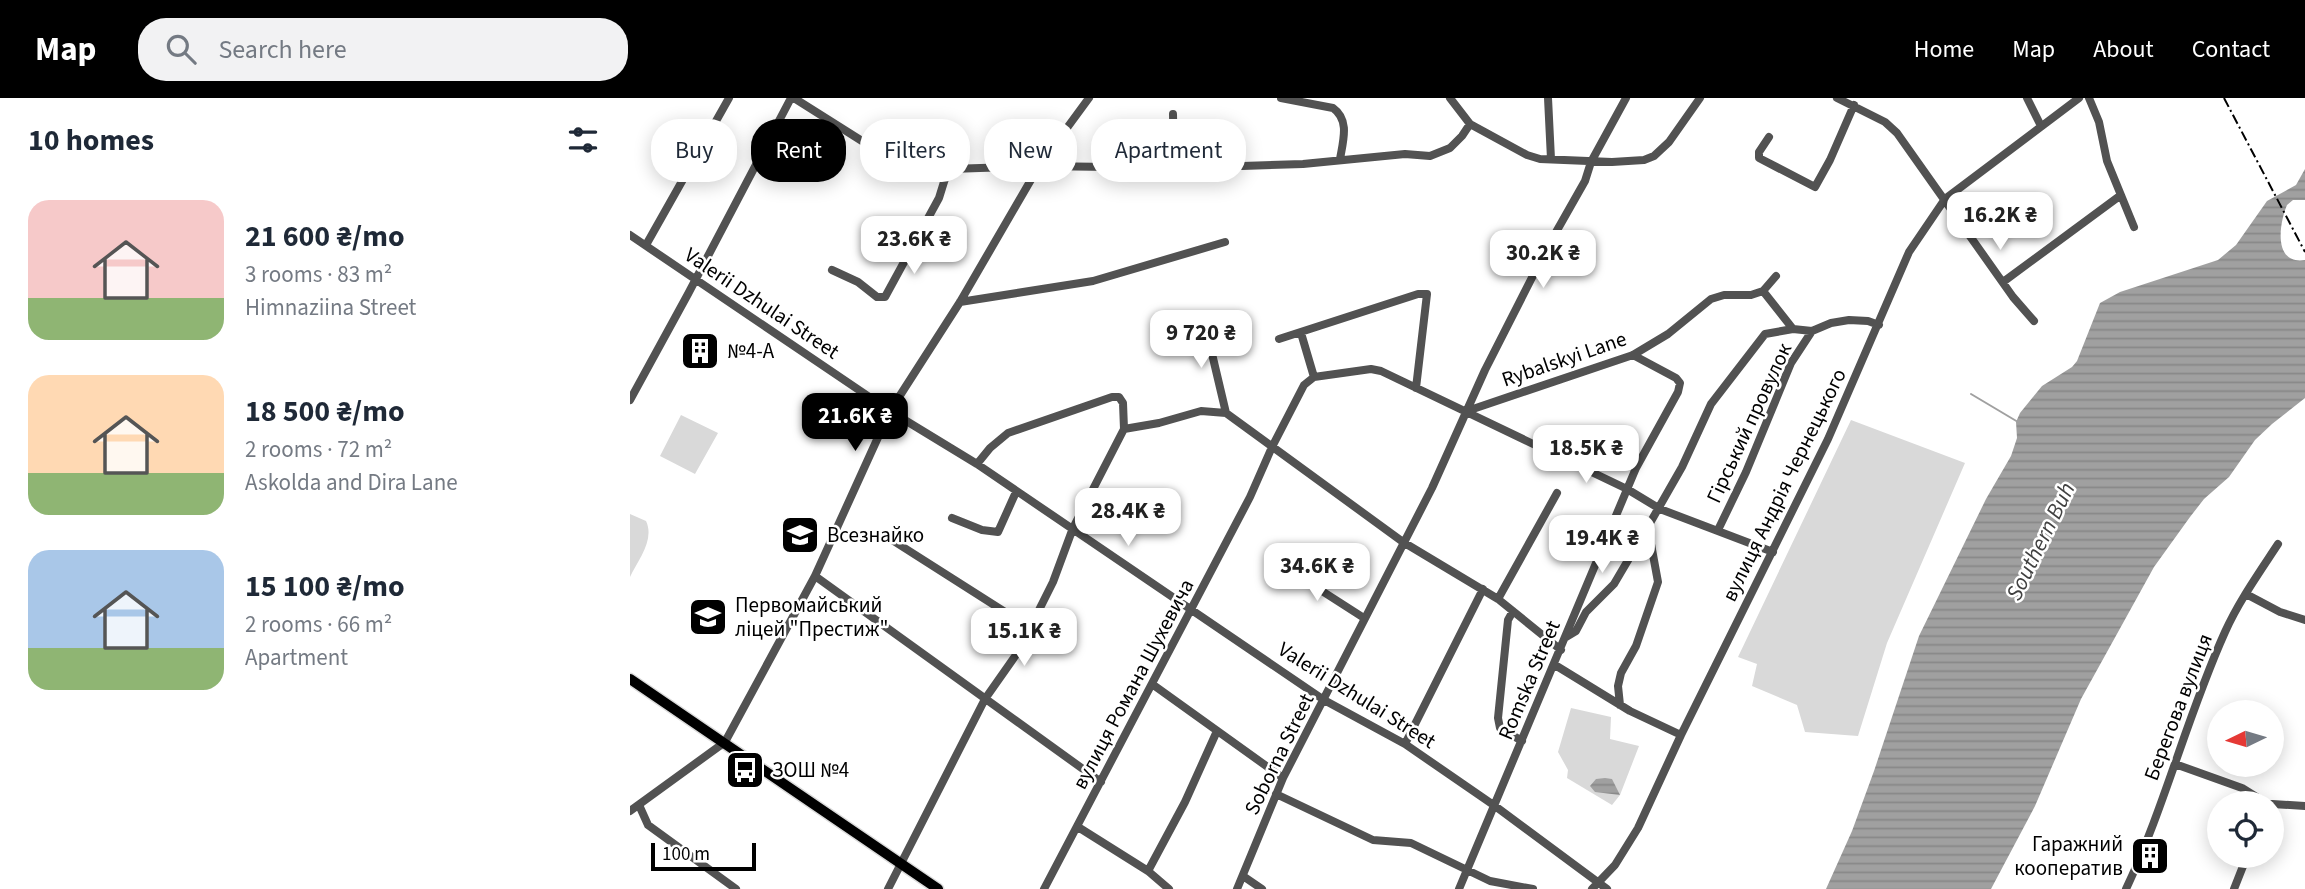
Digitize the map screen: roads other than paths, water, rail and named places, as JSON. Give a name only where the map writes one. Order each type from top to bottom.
[{"type":"main road","points":[[630,679],[939,889]]},
{"type":"street","points":[[646,246],[729,98]]},
{"type":"street","points":[[630,400],[792,98],[860,140]]},
{"type":"street","points":[[1074,119],[1089,98]]},
{"type":"street","points":[[1281,98],[1318,102],[1333,108],[1342,116],[1344,131],[1340,159]]},
{"type":"street","points":[[1450,98],[1470,124],[1527,155],[1540,159],[1591,162],[1627,162],[1654,156],[1669,142],[1700,98]]},
{"type":"street","points":[[1548,98],[1551,159]]},
{"type":"street","name":"Soborna Street","points":[[1237,889],[1283,778],[1432,488],[1466,411],[1547,248],[1585,181],[1591,162],[1626,98]]},
{"type":"street","points":[[2027,98],[2042,126]]},
{"type":"street","name":"вулиця Андрія Чернецького","points":[[1595,886],[1615,865],[1638,828],[1681,735],[1828,439],[1880,326],[1909,253],[1945,199],[2079,98]]},
{"type":"street","points":[[2088,98],[2099,122],[2107,161],[2134,228]]},
{"type":"street","points":[[1842,99],[1885,122],[1897,133],[2034,321]]},
{"type":"street","points":[[1769,137],[1759,152],[1759,159],[1815,187],[1854,105]]},
{"type":"street","points":[[1173,114],[1173,119]]},
{"type":"street","points":[[1246,166],[1303,164],[1405,154],[1430,156],[1450,148],[1470,124]]},
{"type":"street","points":[[832,270],[858,282],[877,297],[885,297],[939,198],[944,182]]},
{"type":"street","points":[[630,811],[725,742],[815,576],[890,411],[960,302],[1031,182]]},
{"type":"street","points":[[2003,282],[2121,195]]},
{"type":"street","name":"Valerii Dzhulai Street","points":[[630,235],[890,411],[977,464],[1073,528],[1324,700],[1405,744],[1495,806],[1595,886],[1607,889]]},
{"type":"street","points":[[960,302],[1093,281],[1225,242]]},
{"type":"street","points":[[1776,276],[1763,290],[1793,329]]},
{"type":"street","name":"Rybalskyi Lane","points":[[1466,411],[1633,355],[1668,334],[1711,299],[1724,295],[1751,295],[1763,290]]},
{"type":"street","points":[[1279,339],[1406,298],[1427,294],[1416,388]]},
{"type":"street","points":[[1204,320],[1226,414]]},
{"type":"street","points":[[1564,638],[1576,631],[1587,611],[1614,584],[1660,509],[1722,388],[1765,334],[1793,329],[1812,331],[1831,323],[1849,320],[1868,321],[1880,326]]},
{"type":"street","name":"Гірський провулок","points":[[1718,530],[1746,472],[1791,363],[1812,331]]},
{"type":"street","points":[[1301,332],[1314,377],[1371,369],[1466,411],[1627,489],[1660,509],[1773,552]]},
{"type":"street","name":"Romska Street","points":[[1460,889],[1627,489],[1678,392],[1680,383],[1676,378],[1633,355]]},
{"type":"street","name":"вулиця Романа Шухевича","points":[[1044,889],[1250,498],[1272,447],[1304,385],[1314,377]]},
{"type":"street","points":[[888,889],[985,699],[1018,652],[1053,582],[1073,528],[1125,429],[1123,403],[1119,397],[1112,397],[1022,426],[1008,433],[990,448],[977,464]]},
{"type":"street","points":[[1125,429],[1159,423],[1200,411],[1226,414],[1403,542],[1498,599],[1561,650]]},
{"type":"street","points":[[952,518],[982,530],[998,531],[1016,492]]},
{"type":"street","points":[[1498,599],[1557,493]]},
{"type":"street","points":[[1620,705],[1620,673],[1636,646],[1658,582],[1650,523]]},
{"type":"street","points":[[892,540],[1030,628]]},
{"type":"street","name":"Берегова вулиця","points":[[2126,889],[2147,844],[2225,631],[2278,544]]},
{"type":"street","points":[[1283,566],[1364,618]]},
{"type":"street","points":[[815,576],[1101,782]]},
{"type":"street","points":[[1405,744],[1483,589]]},
{"type":"street","points":[[2246,594],[2280,612],[2305,620]]},
{"type":"street","points":[[1513,611],[1508,621],[1498,718],[1500,728],[1522,741]]},
{"type":"street","points":[[1555,665],[1620,705],[1681,735]]},
{"type":"street","points":[[1152,684],[1283,778]]},
{"type":"street","points":[[1148,871],[1185,802],[1217,731]]},
{"type":"street","points":[[2175,764],[2247,791]]},
{"type":"street","points":[[1276,794],[1373,840],[1411,843],[1490,881],[1533,889]]},
{"type":"street","points":[[639,805],[648,825],[736,889]]},
{"type":"street","points":[[2284,805],[2305,806]]},
{"type":"street","points":[[1078,827],[1148,871],[1169,889]]},
{"type":"street","points":[[2234,889],[2242,868]]},
{"type":"street","points":[[1243,876],[1262,889]]},
{"type":"water","name":"Southern Buh","points":[[2305,169],[2305,200],[2293,200],[2287,205],[2282,222],[2281,242],[2288,256],[2295,260],[2305,260],[2305,398],[2255,440],[2229,477],[2204,499],[2154,567],[2081,699],[2035,806],[1991,889],[1826,889],[1852,831],[1919,636],[1986,499],[2011,456],[2017,438],[2016,422],[2020,413],[2042,386],[2077,361],[2100,303],[2120,292],[2218,260],[2236,245],[2267,201],[2296,185]]},
{"type":"water","points":[[1596,779],[1612,779],[1620,795],[1595,792],[1590,786]]},
{"type":"waterway","points":[[1971,394],[2018,422]]},
{"type":"railway","points":[[2224,98],[2305,252]]},
{"type":"place","name":"№4-А","points":[[700,351]]},
{"type":"place","name":"Всезнайко","points":[[800,535]]},
{"type":"place","name":"Первомайський ліцей \"Престиж\"","points":[[708,617]]},
{"type":"place","name":"ЗОШ №4","points":[[745,770]]},
{"type":"place","name":"Гаражний кооператив","points":[[2150,856]]}]
